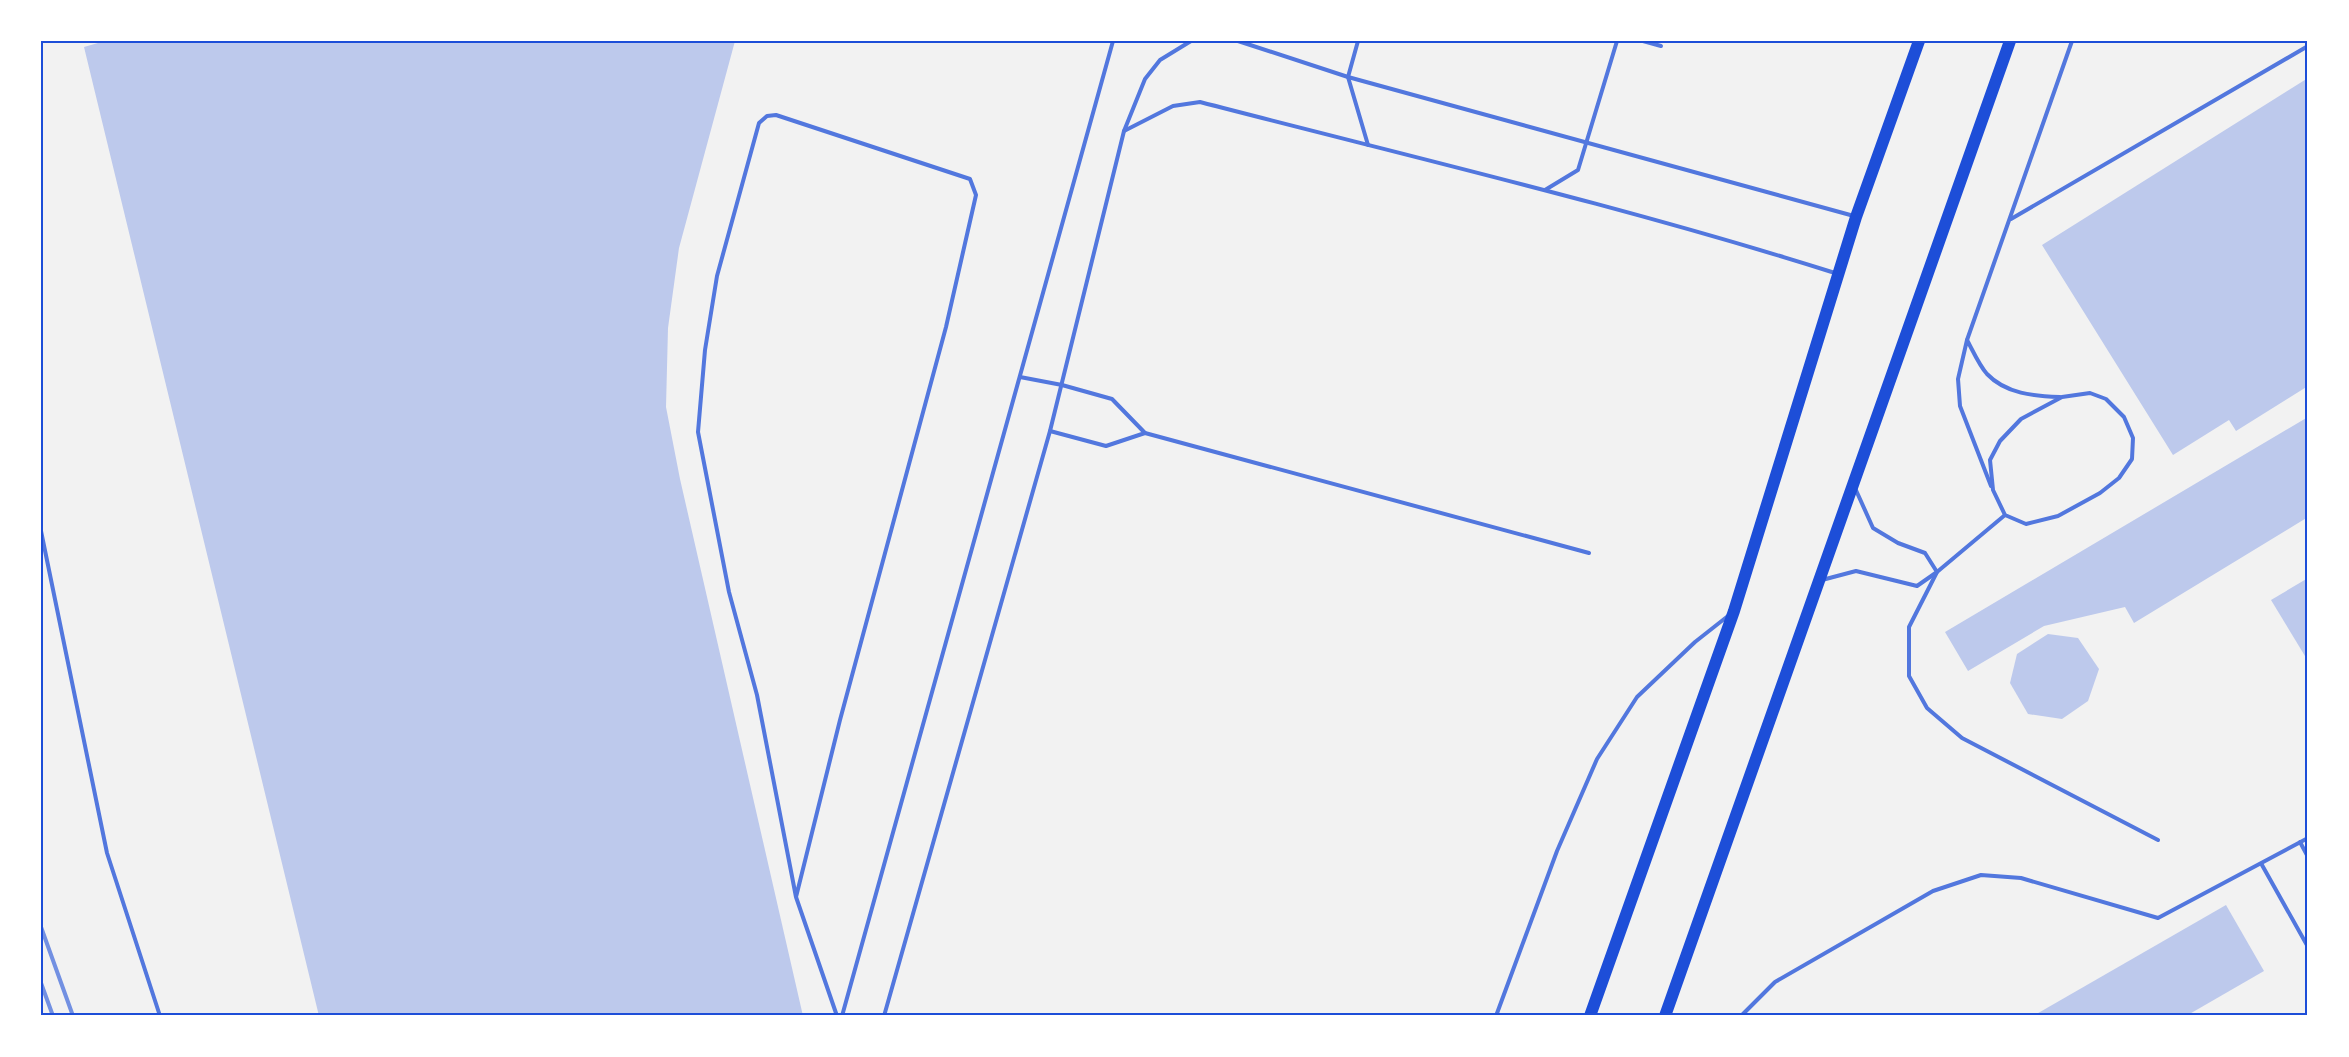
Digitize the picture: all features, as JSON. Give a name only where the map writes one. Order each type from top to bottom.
[{"type":"main road","points":[[1590,1016],[1734,611],[1856,217],[1919,41]]},
{"type":"main road","points":[[1665,1016],[1852,482],[2010,41]]},
{"type":"lane","points":[[842,1016],[1113,41]]},
{"type":"lane","points":[[884,1016],[1050,431],[1124,131],[1145,79],[1160,60],[1191,41]]},
{"type":"lane","points":[[1238,41],[1348,77],[1856,217]]},
{"type":"lane","points":[[1358,41],[1348,77],[1368,145]]},
{"type":"lane","points":[[1545,190],[1578,170],[1588,144],[1617,41]]},
{"type":"lane","points":[[1643,41],[1660,46]]},
{"type":"lane","points":[[1967,340],[1988,374],[2007,387],[2027,396],[2062,397],[2090,393],[2106,399],[2124,417],[2133,438],[2132,459],[2119,478],[2100,493],[2058,516],[2026,524],[2005,515],[1993,490],[1960,406],[1958,379],[1967,340],[2072,41]]},
{"type":"lane","points":[[2011,219],[2308,46]]},
{"type":"lane","points":[[1124,131],[1173,106],[1200,102],[1545,190],[1839,274]]},
{"type":"lane","points":[[796,897],[840,720],[946,327],[976,195],[970,179],[776,115],[766,116],[759,123],[717,276],[705,350],[698,432],[729,592],[757,695],[796,897],[837,1016]]},
{"type":"lane","points":[[1020,377],[1062,385],[1112,399],[1145,433],[1589,553]]},
{"type":"lane","points":[[1993,490],[1990,460],[2000,441],[2021,419],[2062,397]]},
{"type":"lane","points":[[1050,431],[1106,446],[1145,433]]},
{"type":"lane","points":[[1852,482],[1873,528],[1898,543],[1925,553],[1937,572]]},
{"type":"lane","points":[[1818,581],[1856,571],[1917,586],[1937,572],[2005,515]]},
{"type":"lane","points":[[41,531],[107,853],[160,1016]]},
{"type":"lane","points":[[1937,572],[1909,627],[1910,676],[1927,708],[1962,738],[2158,840]]},
{"type":"lane","points":[[1496,1016],[1558,851],[1597,759],[1637,697],[1695,642],[1734,611]]},
{"type":"lane","points":[[1741,1016],[1775,982],[1933,891],[1981,875],[2021,878],[2158,918],[2262,865],[2308,838]]},
{"type":"lane","points":[[2300,842],[2308,857]]},
{"type":"lane","points":[[2262,865],[2308,947]]},
{"type":"building","points":[[105,41],[735,41],[679,248],[668,328],[666,407],[680,479],[803,1016],[319,1016],[84,47]]},
{"type":"building","points":[[2308,78],[2308,386],[2236,431],[2229,420],[2173,455],[2042,245]]},
{"type":"building","points":[[2308,417],[2308,517],[2134,623],[2125,607],[2044,626],[1968,671],[1945,632]]},
{"type":"building","points":[[2308,578],[2308,661],[2271,600]]},
{"type":"building","points":[[2048,634],[2078,638],[2099,669],[2088,701],[2062,719],[2028,714],[2010,683],[2017,654]]},
{"type":"building","points":[[2226,905],[2264,971],[2186,1016],[2033,1016]]},
{"type":"railway","points":[[41,927],[73,1016]]},
{"type":"railway","points":[[41,983],[53,1016]]}]
